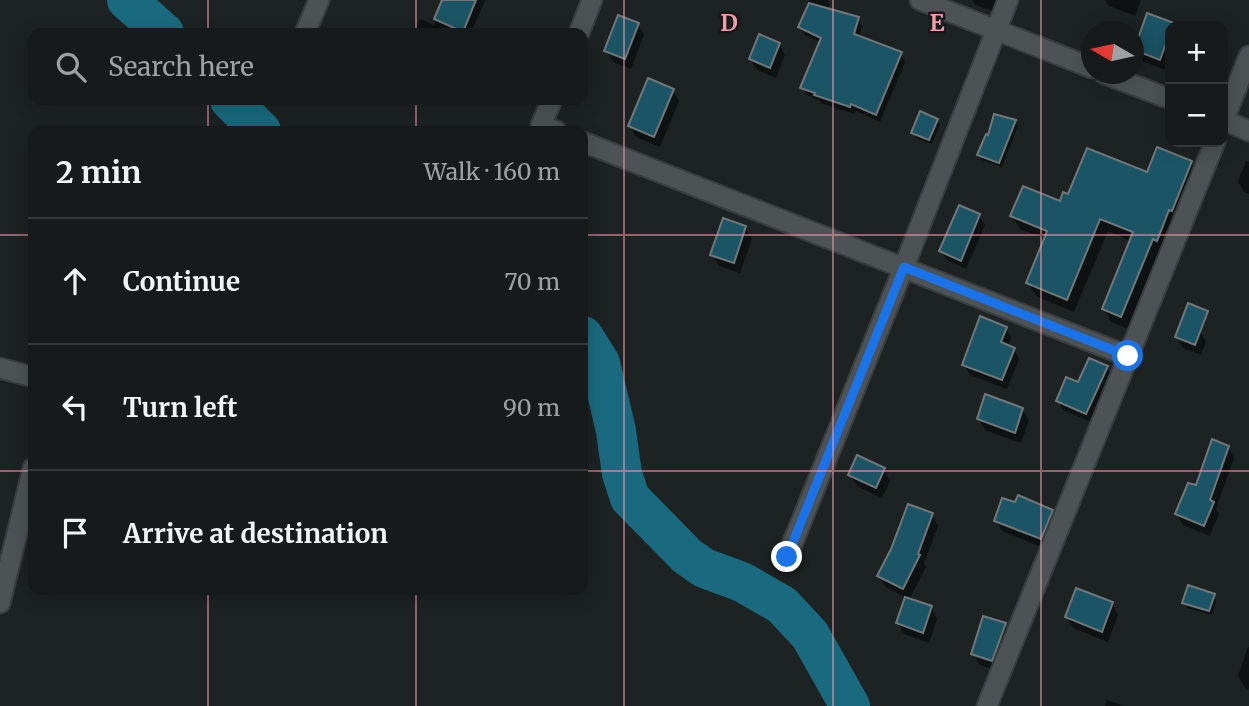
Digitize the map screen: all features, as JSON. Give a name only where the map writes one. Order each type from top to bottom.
[{"type":"street","points":[[307,28],[319,0]]},
{"type":"street","points":[[581,28],[592,0]]},
{"type":"street","points":[[920,0],[1081,64]]},
{"type":"street","points":[[787,557],[1008,0]]},
{"type":"street","points":[[1228,108],[1249,56]]},
{"type":"street","points":[[1131,84],[1165,97]]},
{"type":"street","points":[[544,126],[541,125],[550,105]]},
{"type":"street","points":[[1228,123],[1249,131]]},
{"type":"street","points":[[588,144],[1128,356]]},
{"type":"street","points":[[987,706],[1213,147]]},
{"type":"street","points":[[0,368],[28,376]]},
{"type":"street","points":[[0,603],[28,488]]},
{"type":"building","points":[[442,0],[476,0],[465,28],[454,28],[434,19]]},
{"type":"building","points":[[809,3],[859,17],[854,34],[902,52],[876,115],[800,88],[821,38],[798,27]]},
{"type":"building","points":[[1147,13],[1169,21],[1165,21],[1165,46],[1160,60],[1144,54],[1144,22]]},
{"type":"building","points":[[618,15],[639,23],[625,59],[604,51]]},
{"type":"building","points":[[759,34],[780,43],[770,68],[749,59]]},
{"type":"building","points":[[648,78],[674,89],[654,137],[628,126]]},
{"type":"building","points":[[920,111],[938,119],[929,140],[911,133]]},
{"type":"building","points":[[994,114],[1016,120],[999,163],[977,155],[986,134],[988,135]]},
{"type":"building","points":[[1157,147],[1192,161],[1157,241],[1153,239],[1121,317],[1102,309],[1133,232],[1100,219],[1067,300],[1026,283],[1047,231],[1010,216],[1023,186],[1060,201],[1063,192],[1068,194],[1087,148],[1147,172]]},
{"type":"building","points":[[959,205],[980,214],[961,261],[939,251]]},
{"type":"building","points":[[723,218],[746,226],[734,263],[710,255]]},
{"type":"building","points":[[1188,303],[1208,311],[1195,345],[1175,337]]},
{"type":"building","points":[[980,316],[1007,327],[1001,342],[1015,348],[1002,380],[962,365]]},
{"type":"building","points":[[1089,358],[1108,366],[1086,414],[1056,401],[1066,377],[1078,382]]},
{"type":"building","points":[[985,394],[1023,408],[1015,433],[977,419]]},
{"type":"building","points":[[1212,439],[1229,446],[1210,500],[1214,502],[1204,526],[1175,514],[1188,483],[1196,485]]},
{"type":"building","points":[[857,455],[885,468],[876,488],[848,475]]},
{"type":"building","points":[[1018,495],[1053,510],[1041,539],[994,521],[1002,498],[1015,502]]},
{"type":"building","points":[[908,504],[933,513],[918,554],[920,555],[903,589],[877,576],[891,549]]},
{"type":"building","points":[[1188,585],[1215,594],[1209,611],[1182,603]]},
{"type":"building","points":[[1076,588],[1113,602],[1102,632],[1065,617]]},
{"type":"building","points":[[905,597],[932,606],[923,633],[896,623]]},
{"type":"building","points":[[983,616],[1006,623],[992,661],[971,654]]},
{"type":"waterway","points":[[127,0],[158,28]]},
{"type":"waterway","points":[[235,105],[256,126]]},
{"type":"waterway","points":[[588,344],[600,363],[616,431],[622,474],[630,498],[687,556],[704,568],[742,582],[782,605],[810,635],[850,706]]},
{"type":"route","points":[[787,557],[904,267],[1128,356]]}]
